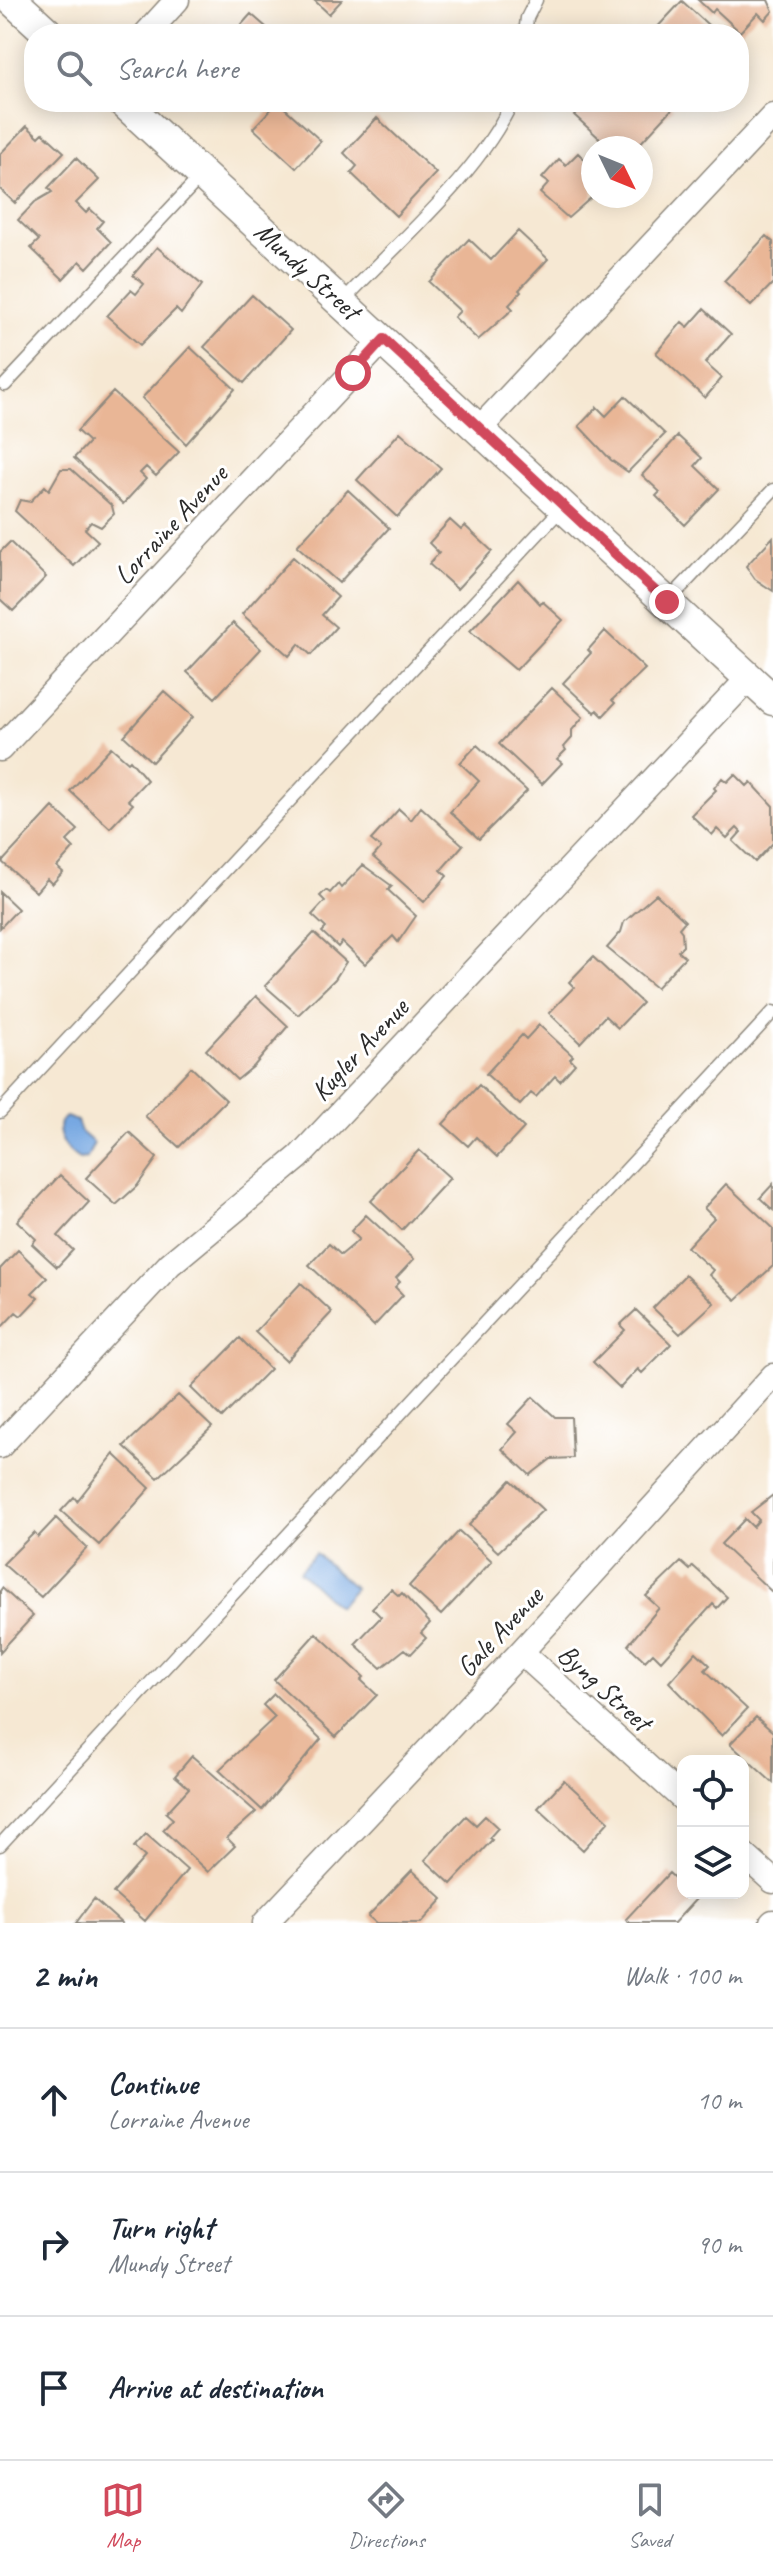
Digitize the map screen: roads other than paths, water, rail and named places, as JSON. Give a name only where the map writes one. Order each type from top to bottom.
[{"type":"street","points":[[12,0],[38,24]]},
{"type":"street","points":[[155,24],[177,0]]},
{"type":"street","name":"Mundy Street","points":[[134,112],[773,700]]},
{"type":"street","points":[[480,428],[773,116]]},
{"type":"street","name":"Lorraine Avenue","points":[[0,749],[384,339]]},
{"type":"street","name":"Kugler Avenue","points":[[0,1446],[170,1264],[299,1157],[749,678]]},
{"type":"street","name":"Gale Avenue","points":[[265,1923],[521,1652],[773,1376]]},
{"type":"street","name":"Byng Street","points":[[521,1652],[677,1794]]},
{"type":"street","points":[[749,1859],[773,1881]]},
{"type":"lane","points":[[526,24],[536,0]]},
{"type":"lane","points":[[342,302],[468,169],[500,128],[507,112]]},
{"type":"lane","points":[[5,385],[202,175]]},
{"type":"lane","points":[[667,602],[773,490]]},
{"type":"lane","points":[[0,1112],[563,506]]},
{"type":"lane","points":[[0,1845],[773,1012]]},
{"type":"water","points":[[66,1117],[77,1121],[81,1132],[94,1143],[87,1158],[79,1159],[64,1143],[59,1127]]},
{"type":"water","points":[[315,1553],[355,1588],[338,1607],[299,1571]]}]
